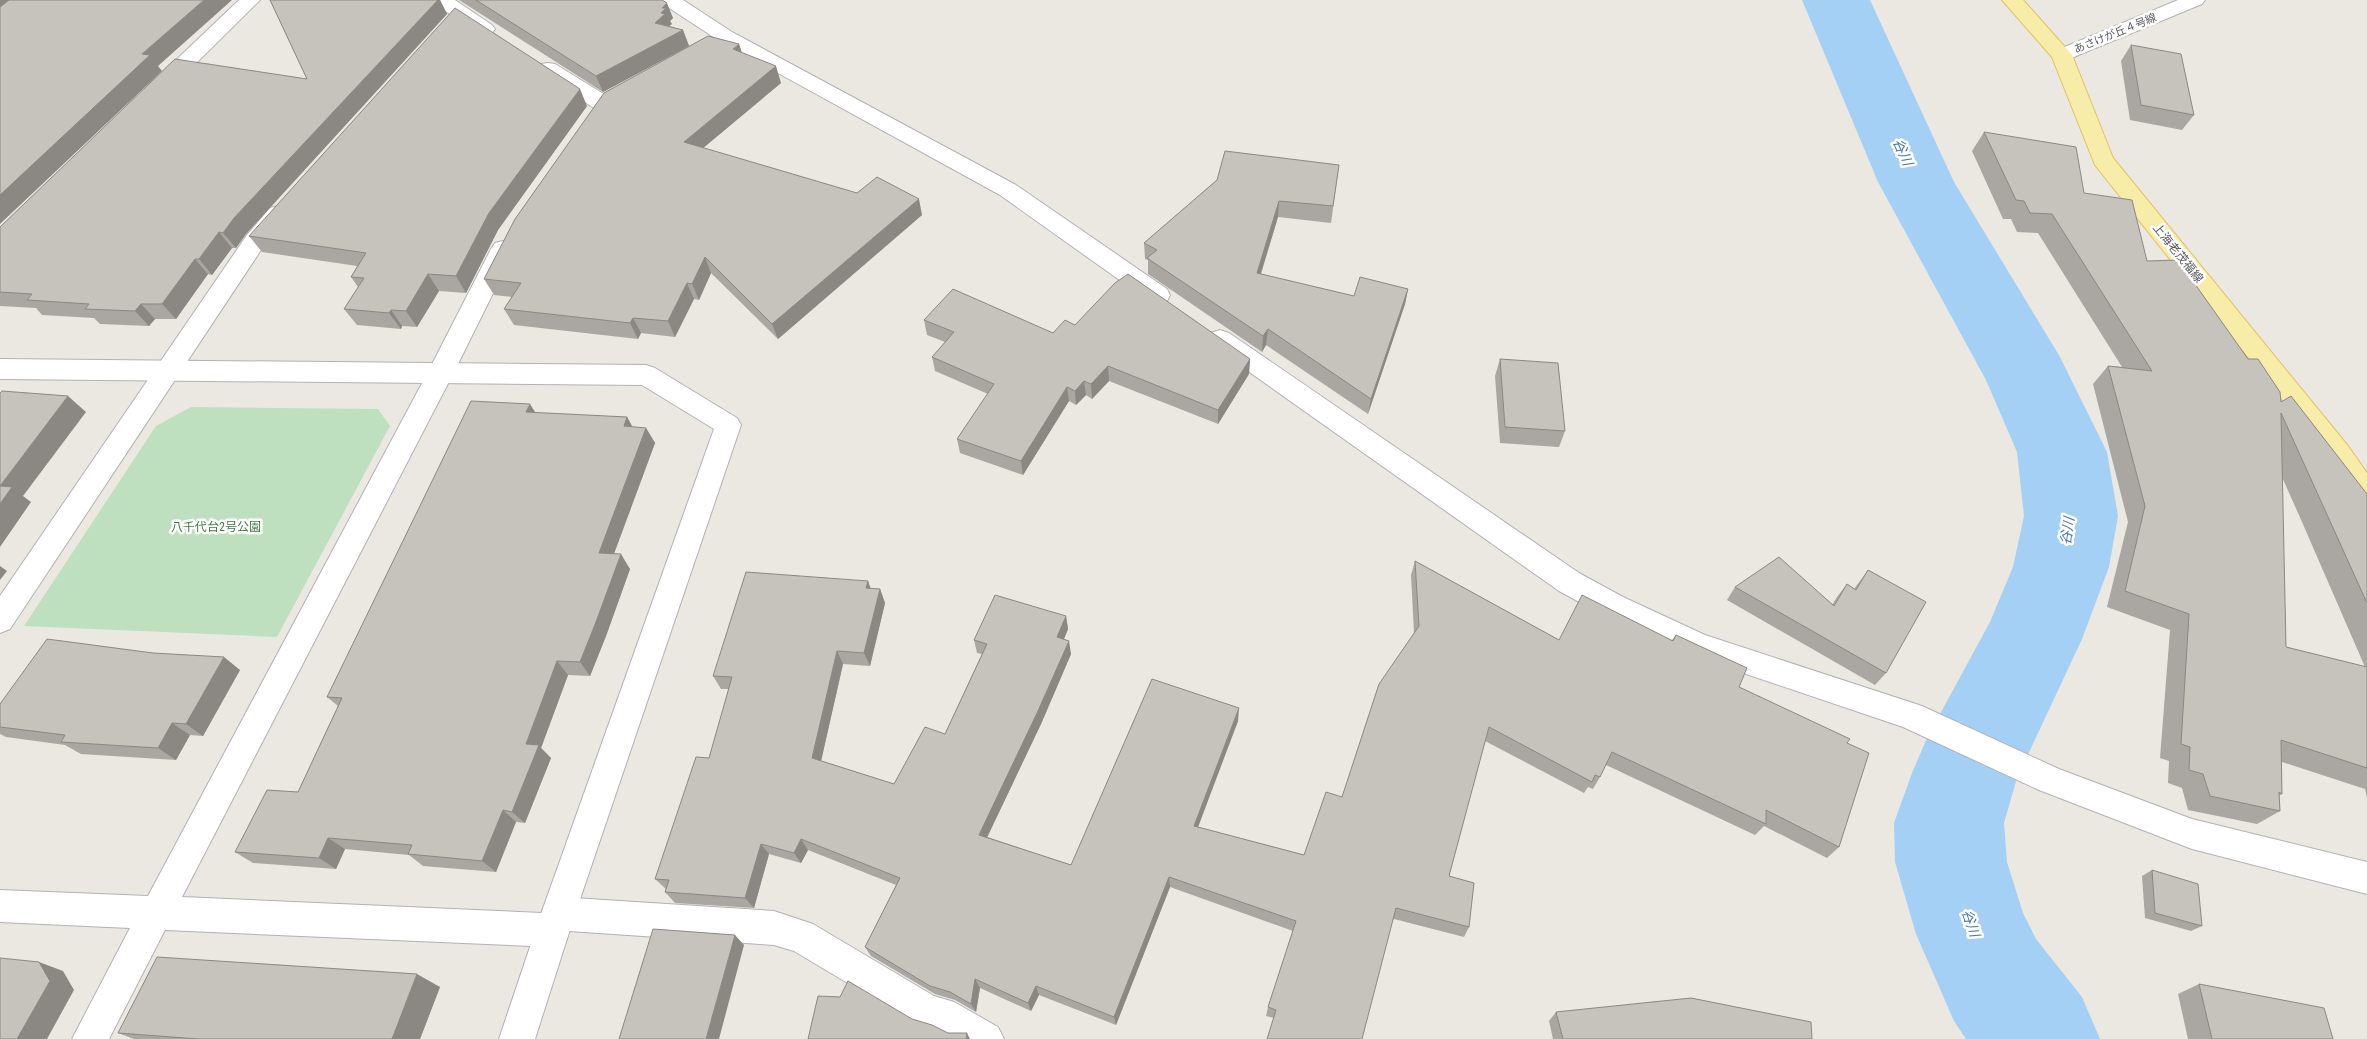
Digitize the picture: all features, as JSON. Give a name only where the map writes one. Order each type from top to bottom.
[{"type":"main road","name":"上海老茂福線","points":[[2012,0],[2062,55],[2103,160],[2339,453],[2367,495]]},
{"type":"street","points":[[143,103],[250,0]]},
{"type":"street","points":[[442,0],[454,21],[502,40]]},
{"type":"street","points":[[670,0],[717,40],[1008,190],[1180,311]]},
{"type":"street","name":"あさけが丘４号線","points":[[2062,55],[2195,0]]},
{"type":"street","points":[[536,61],[604,106]]},
{"type":"street","points":[[0,620],[254,241],[294,197]]},
{"type":"street","points":[[90,1039],[441,372],[512,231]]},
{"type":"street","points":[[1205,328],[1569,582],[1613,606],[1697,645],[1911,716],[2050,780],[2192,834],[2367,878]]},
{"type":"street","points":[[0,369],[646,375],[728,425],[517,1039]]},
{"type":"street","points":[[0,906],[156,912],[774,928],[801,936],[930,1013],[942,1014],[986,1039]]},
{"type":"green space","name":"八千代台2号公園","points":[[191,407],[378,409],[390,426],[277,637],[24,626],[156,426]]},
{"type":"building","points":[[9,0],[204,0],[142,54],[150,55],[0,195],[0,7]]},
{"type":"building","points":[[270,0],[438,0],[234,218],[223,233],[219,232],[199,259],[195,259],[162,304],[141,304],[135,311],[85,309],[89,304],[27,300],[32,294],[0,292],[0,227],[175,59],[307,79]]},
{"type":"building","points":[[476,0],[662,0],[667,3],[662,8],[666,8],[661,13],[665,14],[655,23],[683,30],[596,76]]},
{"type":"building","points":[[455,8],[580,89],[489,213],[456,276],[428,274],[406,311],[391,310],[389,313],[344,309],[364,278],[351,277],[366,253],[249,236]]},
{"type":"building","points":[[708,36],[739,44],[733,49],[776,66],[684,142],[857,193],[877,177],[919,199],[772,324],[705,257],[692,284],[687,283],[668,321],[633,318],[630,323],[504,309],[521,283],[484,279],[515,219],[604,93]]},
{"type":"building","points":[[2131,45],[2181,54],[2194,115],[2141,105]]},
{"type":"building","points":[[1984,132],[2076,147],[2084,193],[2132,200],[2147,261],[2178,260],[2248,359],[2258,359],[2280,392],[2281,402],[2291,396],[2367,494],[2367,603],[2281,413],[2286,647],[2367,667],[2367,768],[2281,740],[2282,794],[2279,792],[2280,811],[2210,796],[2203,774],[2189,770],[2190,747],[2181,744],[2189,614],[2125,591],[2145,506],[2108,366],[2152,371],[2052,214],[2030,213],[2024,201],[2016,200]]},
{"type":"building","points":[[1225,151],[1339,165],[1333,206],[1279,201],[1257,273],[1354,296],[1360,277],[1408,289],[1371,399],[1268,329],[1263,336],[1147,258],[1157,250],[1144,243],[1217,180]]},
{"type":"building","points":[[1128,274],[1250,359],[1218,410],[1108,366],[1091,384],[1084,381],[1075,391],[1067,387],[1021,461],[957,439],[994,384],[932,357],[954,332],[924,320],[953,289],[1053,333],[1065,320],[1075,325],[1115,283]]},
{"type":"building","points":[[1500,359],[1558,363],[1565,431],[1505,427]]},
{"type":"building","points":[[2,391],[68,396],[0,486],[0,393]]},
{"type":"building","points":[[471,401],[530,404],[526,412],[627,417],[624,426],[646,428],[599,553],[621,554],[580,662],[557,661],[526,744],[539,745],[512,812],[503,810],[482,861],[408,854],[412,845],[328,838],[319,858],[235,852],[267,790],[298,792],[342,698],[327,697]]},
{"type":"building","points":[[0,486],[12,487],[0,504]]},
{"type":"building","points":[[1779,557],[1834,606],[1847,584],[1856,590],[1868,570],[1926,602],[1886,673],[1735,587]]},
{"type":"building","points":[[1415,561],[1559,640],[1582,595],[1673,641],[1676,635],[1747,668],[1739,687],[1850,739],[1847,743],[1869,753],[1839,847],[1766,810],[1766,824],[1612,752],[1600,777],[1595,775],[1592,782],[1489,727],[1449,876],[1474,883],[1469,927],[1396,908],[1362,1039],[1267,1039],[1276,1010],[1268,1007],[1296,921],[1169,877],[1114,1017],[1036,986],[1028,1003],[975,979],[971,1004],[950,992],[930,986],[865,947],[900,878],[801,839],[794,853],[761,844],[745,898],[665,892],[669,880],[655,879],[696,757],[709,758],[732,677],[713,676],[746,572],[868,581],[866,588],[880,589],[864,653],[837,651],[812,758],[894,784],[925,727],[945,734],[987,644],[974,640],[995,595],[1066,616],[1057,637],[1069,641],[979,835],[1071,865],[1152,679],[1239,708],[1194,826],[1304,855],[1326,792],[1342,797],[1379,684],[1419,626]]},
{"type":"building","points":[[47,639],[153,653],[224,657],[186,724],[172,723],[158,748],[61,742],[65,735],[0,727],[0,704]]},
{"type":"building","points":[[2152,870],[2198,884],[2202,926],[2155,913]]},
{"type":"building","points":[[653,929],[735,935],[706,1039],[619,1039]]},
{"type":"building","points":[[157,957],[417,974],[392,1039],[199,1039],[118,1033]]},
{"type":"building","points":[[0,958],[39,962],[50,981],[17,1039],[0,1039]]},
{"type":"building","points":[[848,981],[912,1019],[932,1025],[948,1033],[967,1033],[966,1039],[808,1039],[818,996],[840,997]]},
{"type":"building","points":[[2199,984],[2324,1008],[2333,1039],[2212,1039]]},
{"type":"building","points":[[1691,998],[1811,1022],[1812,1039],[1563,1039],[1556,1012]]},
{"type":"waterway","name":"谷川","points":[[1836,0],[1916,182],[2029,380],[2062,452],[2071,516],[2061,567],[2032,639],[1965,773],[1949,823],[1951,862],[1973,934],[1995,980],[2040,1039]]}]
